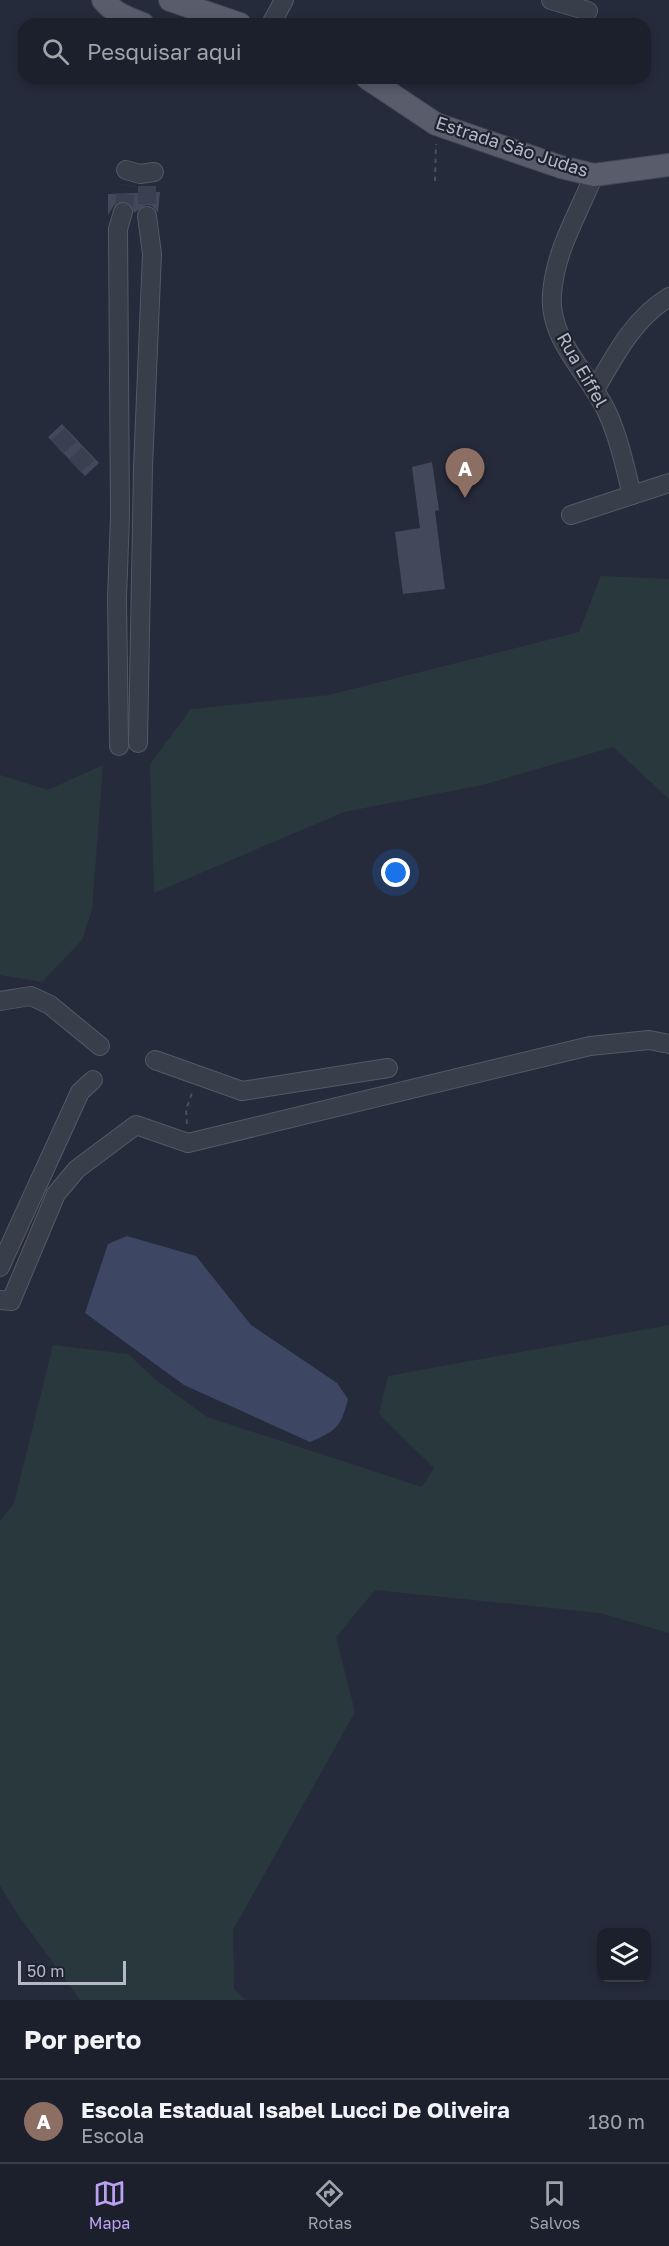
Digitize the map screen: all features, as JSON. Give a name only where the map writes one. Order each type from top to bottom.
[{"type":"main road","points":[[103,0],[111,10],[127,18]]},
{"type":"main road","points":[[170,0],[221,16]]},
{"type":"main road","name":"Estrada São Judas","points":[[376,84],[436,124],[561,166],[594,175],[669,165]]},
{"type":"street","points":[[274,18],[284,0]]},
{"type":"street","points":[[551,0],[587,12]]},
{"type":"street","points":[[126,170],[140,174],[154,172]]},
{"type":"street","name":"Rua Eiffel","points":[[594,175],[555,268],[551,297],[561,340],[595,390],[615,432],[632,495]]},
{"type":"street","points":[[119,746],[117,598],[120,516],[121,220],[149,223],[138,743]]},
{"type":"street","points":[[595,390],[622,344],[637,325],[669,297]]},
{"type":"street","points":[[571,514],[669,483]]},
{"type":"street","points":[[0,1001],[31,996],[50,1005],[100,1046]]},
{"type":"street","points":[[0,1300],[11,1301],[56,1194],[77,1169],[135,1125],[188,1143],[590,1046],[649,1040],[669,1044]]},
{"type":"street","points":[[155,1060],[242,1091],[388,1068]]},
{"type":"street","points":[[0,1266],[80,1092],[93,1080]]},
{"type":"path","points":[[435,180],[436,124]]},
{"type":"path","points":[[195,1141],[187,1125],[186,1110],[190,1094],[203,1079]]},
{"type":"shaded area","points":[[601,576],[669,579],[669,799],[613,747],[482,785],[344,812],[154,893],[150,764],[191,709],[329,695],[579,632]]},
{"type":"shaded area","points":[[103,765],[92,910],[82,940],[42,982],[0,975],[0,775],[48,790]]},
{"type":"shaded area","points":[[669,1325],[669,1633],[600,1613],[375,1590],[336,1637],[355,1712],[233,1930],[234,1989],[246,2000],[80,2000],[16,1912],[0,1885],[0,1521],[14,1503],[53,1345],[128,1354],[156,1380],[207,1417],[422,1487],[434,1468],[379,1414],[388,1376]]},
{"type":"water","points":[[127,1236],[196,1256],[251,1325],[337,1383],[348,1399],[343,1416],[336,1427],[326,1435],[310,1442],[184,1385],[85,1313],[108,1244]]},
{"type":"building","points":[[160,192],[158,213],[152,206],[146,205],[134,213],[131,204],[121,201],[115,204],[108,215],[108,194]]},
{"type":"building","points":[[62,424],[99,463],[85,476],[48,437]]},
{"type":"building","points":[[432,462],[439,510],[435,511],[445,589],[403,594],[395,532],[420,528],[412,467]]},
{"type":"tunnel","points":[[123,212],[127,185]]},
{"type":"tunnel","points":[[147,186],[147,216]]},
{"type":"tunnel","points":[[57,447],[72,434]]},
{"type":"tunnel","points":[[75,466],[89,453]]},
{"type":"place","name":"Escola Estadual Isabel Lucci De Oliveira","points":[[465,498]]}]
